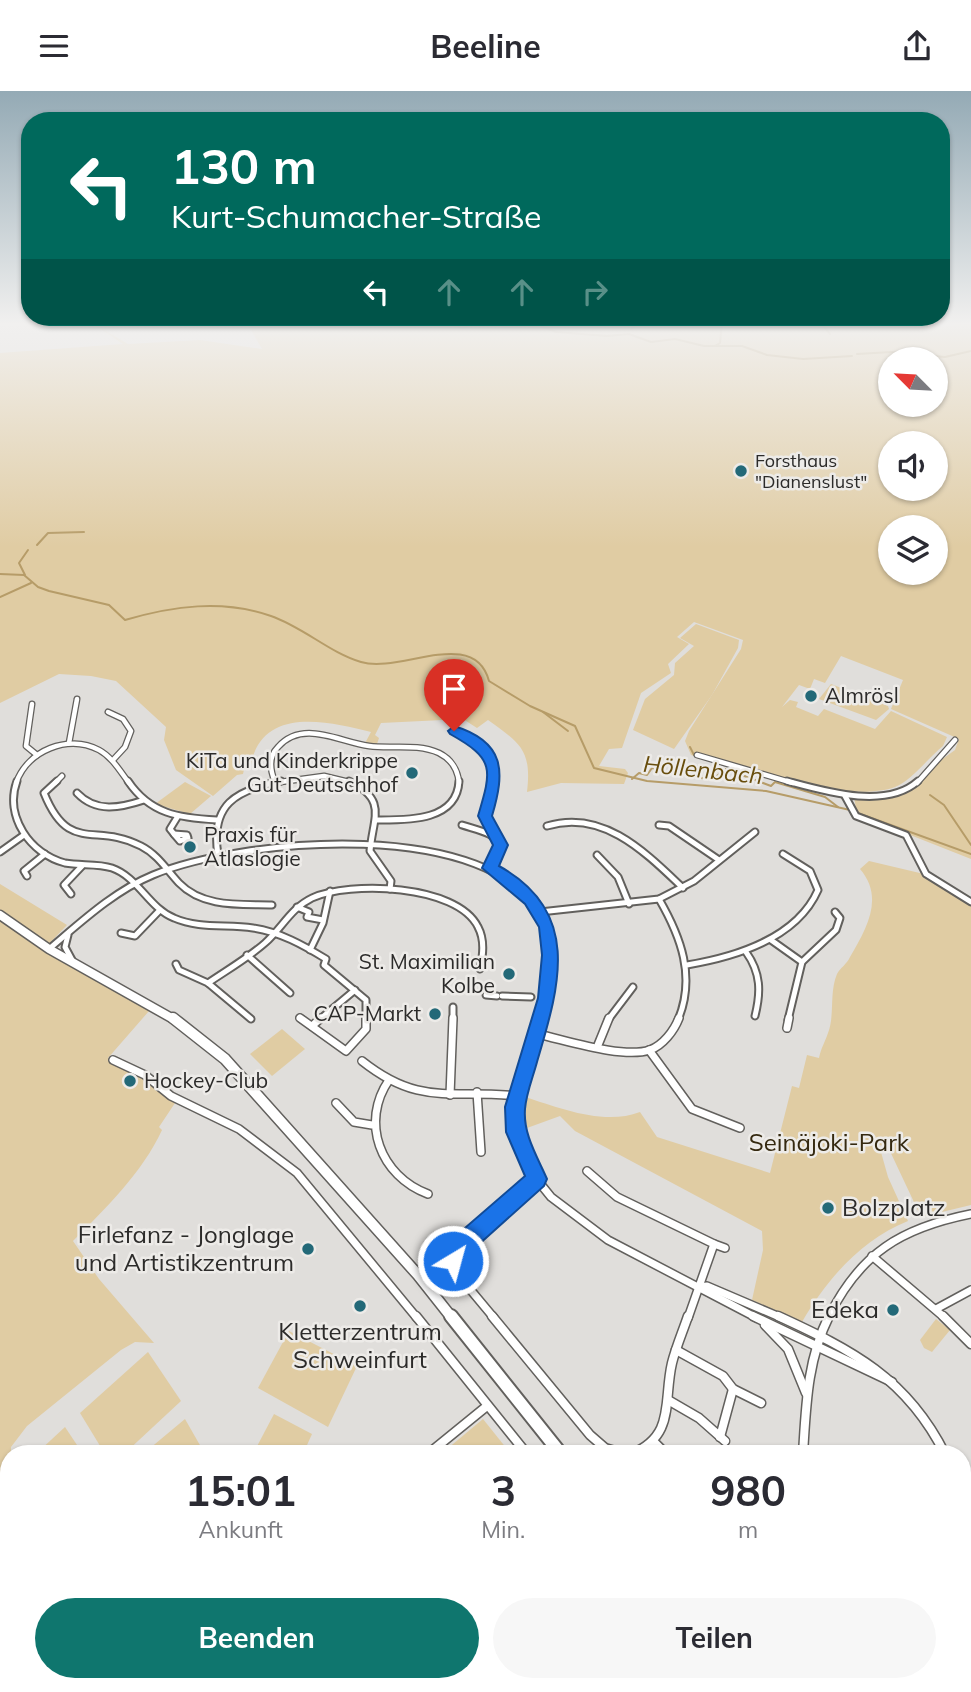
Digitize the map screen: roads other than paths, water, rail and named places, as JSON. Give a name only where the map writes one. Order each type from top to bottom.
[{"type":"main road","points":[[0,915],[49,949],[165,1012],[225,1059],[418,1275],[554,1445]]},
{"type":"street","points":[[69,743],[77,699]]},
{"type":"street","points":[[32,704],[26,746],[37,755]]},
{"type":"street","points":[[108,712],[127,722],[131,731],[125,747],[113,760]]},
{"type":"street","points":[[454,731],[479,744],[493,761],[494,785],[485,816],[501,849],[490,868]]},
{"type":"street","points":[[275,782],[271,769],[272,753],[281,743],[300,733],[321,733],[377,747],[427,750],[446,758],[455,767],[459,786],[453,799],[444,808],[409,820],[376,820]]},
{"type":"street","points":[[697,755],[845,796],[887,795],[906,790],[921,781],[955,740]]},
{"type":"street","points":[[217,820],[159,811],[144,800],[113,760],[97,748],[69,743],[37,755],[24,768],[14,790],[13,808],[24,835],[45,854],[82,866],[117,870],[159,911],[198,926],[254,928],[275,933],[326,959],[324,965],[366,1000],[366,1029],[346,1051]]},
{"type":"street","points":[[62,776],[44,793],[50,814],[57,820],[82,835],[128,840],[143,847],[168,868],[185,889],[210,900],[272,905]]},
{"type":"street","points":[[218,855],[217,820],[225,806],[239,796],[275,782],[307,776],[350,781],[368,791],[374,802],[376,820],[370,846],[371,855],[391,881],[390,889]]},
{"type":"street","points":[[77,793],[85,802],[101,807],[123,806],[144,800]]},
{"type":"street","points":[[845,796],[856,816],[903,833],[915,846],[924,872],[971,902]]},
{"type":"street","points":[[174,834],[170,827],[178,816]]},
{"type":"street","points":[[547,826],[566,819],[607,829],[635,847],[683,888]]},
{"type":"street","points":[[462,825],[496,837]]},
{"type":"street","points":[[659,825],[669,826],[719,860]]},
{"type":"street","points":[[540,912],[659,899],[683,888],[755,832]]},
{"type":"street","points":[[0,852],[24,835]]},
{"type":"street","points":[[49,949],[133,885],[168,868],[218,855],[275,848],[370,846],[443,852],[490,868],[514,883],[540,912],[550,944],[547,998],[516,1096],[516,1132],[537,1179],[555,1201],[588,1229],[699,1287],[704,1293],[758,1319],[818,1343]]},
{"type":"street","points":[[27,876],[24,871],[45,854]]},
{"type":"street","points":[[597,855],[618,877],[629,904]]},
{"type":"street","points":[[687,965],[721,960],[771,940],[816,902],[819,894],[817,883],[810,871],[783,855]]},
{"type":"street","points":[[71,894],[64,885],[82,866]]},
{"type":"street","points":[[208,983],[275,933],[283,919],[297,907],[330,891],[364,887],[390,889],[455,907],[469,915],[482,934],[480,969]]},
{"type":"street","points":[[310,950],[323,920],[330,891]]},
{"type":"street","points":[[537,1034],[598,1045],[649,1050],[669,1036],[679,1019],[687,992],[687,965],[675,926],[659,899]]},
{"type":"street","points":[[297,907],[309,912],[307,917],[323,920]]},
{"type":"street","points":[[121,933],[135,936],[159,911]]},
{"type":"street","points":[[787,1028],[797,973],[802,962],[836,930],[840,919],[835,912]]},
{"type":"street","points":[[72,930],[65,947],[72,960]]},
{"type":"street","points":[[771,940],[802,962]]},
{"type":"street","points":[[746,952],[755,964],[761,984],[755,1016]]},
{"type":"street","points":[[247,955],[290,993]]},
{"type":"street","points":[[176,964],[179,970],[208,983],[251,1019]]},
{"type":"street","points":[[598,1045],[601,1026],[620,1009],[633,987]]},
{"type":"street","points":[[312,1026],[355,991]]},
{"type":"street","points":[[486,995],[547,998]]},
{"type":"street","points":[[450,1095],[453,1007]]},
{"type":"street","points":[[300,1018],[353,1057]]},
{"type":"street","points":[[649,1050],[690,1107],[740,1128]]},
{"type":"street","points":[[113,1060],[145,1075],[171,1096],[231,1124],[291,1167],[373,1262],[520,1445]]},
{"type":"street","points":[[362,1061],[389,1080],[416,1092],[450,1095],[477,1092],[516,1096]]},
{"type":"street","points":[[389,1080],[378,1095],[372,1125],[376,1142],[389,1162],[416,1191],[428,1194]]},
{"type":"street","points":[[477,1092],[481,1152]]},
{"type":"street","points":[[336,1103],[355,1122],[372,1125]]},
{"type":"street","points":[[587,1171],[603,1187],[635,1207],[725,1248]]},
{"type":"street","points":[[537,1179],[459,1247],[453,1261],[454,1270],[590,1435],[602,1445]]},
{"type":"street","points":[[803,1445],[806,1392],[818,1343],[837,1294],[888,1241],[921,1226],[971,1214]]},
{"type":"street","points":[[650,1445],[665,1420],[670,1371],[714,1244]]},
{"type":"street","points":[[872,1256],[936,1309],[971,1344]]},
{"type":"street","points":[[699,1287],[707,1286],[892,1382],[911,1398],[931,1423],[941,1445]]},
{"type":"street","points":[[936,1309],[971,1290]]},
{"type":"street","points":[[758,1319],[788,1349],[806,1392]]},
{"type":"street","points":[[676,1350],[723,1376],[733,1389],[761,1403]]},
{"type":"street","points":[[668,1400],[699,1417],[722,1439],[733,1389]]},
{"type":"street","points":[[439,1445],[487,1406]]},
{"type":"street","points":[[654,1442],[657,1445]]},
{"type":"waterway","points":[[37,545],[48,533],[84,532]]},
{"type":"waterway","points":[[25,575],[19,563],[28,550]]},
{"type":"waterway","name":"Höllenbach","points":[[0,574],[24,575],[38,587],[49,591],[109,605],[125,620],[198,606],[234,607],[253,611],[283,621],[338,653],[361,662],[377,664],[452,654],[468,657],[481,665],[489,681],[530,706],[575,726],[594,768],[634,778]]},
{"type":"waterway","points":[[0,597],[31,583]]},
{"type":"waterway","name":"Höllenbach","points":[[543,712],[568,731]]},
{"type":"waterway","points":[[690,747],[694,755]]},
{"type":"waterway","points":[[922,774],[937,758]]},
{"type":"waterway","points":[[691,775],[689,772],[697,766]]},
{"type":"waterway","points":[[634,778],[639,773],[647,775],[652,768],[675,775],[683,771],[689,777],[713,779],[726,769],[771,786],[775,782],[825,797],[838,807]]},
{"type":"waterway","name":"Höllenbach","points":[[634,778],[766,791],[850,810]]},
{"type":"waterway","points":[[930,795],[944,805],[971,845]]},
{"type":"waterway","name":"Höllenbach","points":[[855,812],[971,854]]},
{"type":"place","name":"Forsthaus \"Dianenslust\"","points":[[741,471]]},
{"type":"place","name":"Almrösl","points":[[811,696]]},
{"type":"place","name":"KiTa und Kinderkrippe Gut Deutschhof","points":[[412,773]]},
{"type":"place","name":"Praxis für Atlaslogie","points":[[190,847]]},
{"type":"place","name":"St. Maximilian Kolbe","points":[[509,974]]},
{"type":"place","name":"CAP-Markt","points":[[435,1014]]},
{"type":"place","name":"Hockey-Club","points":[[130,1081]]},
{"type":"place","name":"Bolzplatz","points":[[828,1208]]},
{"type":"place","name":"Firlefanz - Jonglage und Artistikzentrum","points":[[308,1249]]},
{"type":"place","name":"Kletterzentrum Schweinfurt","points":[[360,1306]]},
{"type":"place","name":"Edeka","points":[[893,1310]]},
{"type":"park label","name":"Seinäjoki-Park","points":[[829,1143]]}]
